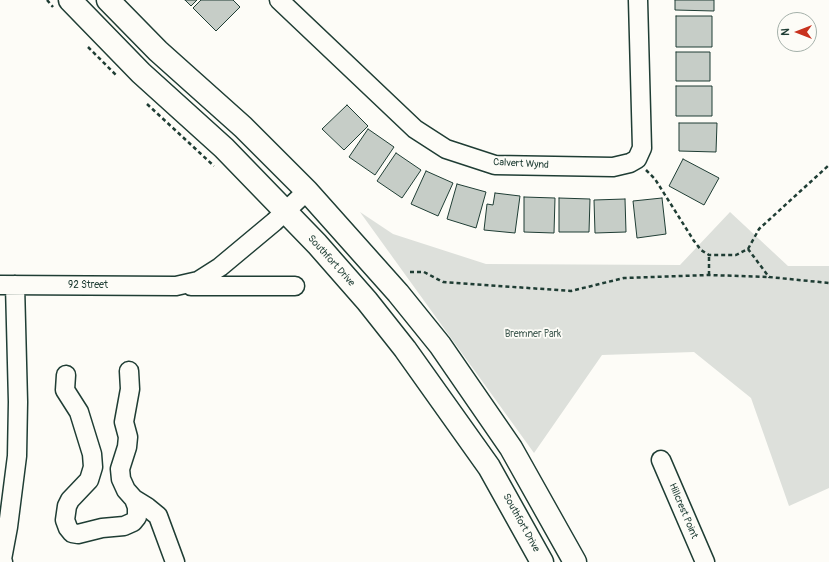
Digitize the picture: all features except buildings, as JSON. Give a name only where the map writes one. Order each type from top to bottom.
[{"type":"main road","points":[[108,0],[158,51],[244,127],[307,191],[398,293],[440,345],[511,448],[575,562]]},
{"type":"main road","name":"Southfort Drive","points":[[64,6],[224,148],[286,211],[367,301],[405,349],[489,466],[542,562]]},
{"type":"street","name":"Calvert Wynd","points":[[279,0],[415,129],[446,149],[495,164],[613,167],[630,163],[637,159]]},
{"type":"street","points":[[637,159],[642,148],[638,0]]},
{"type":"street","name":"92 Street","points":[[176,286],[198,281],[220,267],[286,211],[307,191]]},
{"type":"street","name":"92 Street","points":[[8,285],[295,286]]},
{"type":"street","points":[[2,561],[17,456],[18,402],[8,285]]},
{"type":"street","points":[[129,371],[130,389],[124,422],[128,437],[127,447],[120,469],[123,485],[134,499],[158,516],[175,562]]},
{"type":"street","points":[[66,375],[65,390],[79,412],[92,454],[93,467],[89,480],[70,500],[67,506],[65,520],[68,528],[72,533],[78,534],[102,528],[124,526],[133,522],[138,512],[134,499]]},
{"type":"street","name":"Hillcrest Point","points":[[661,460],[705,562]]},
{"type":"path","points":[[47,0],[64,6]]},
{"type":"path","points":[[86,44],[117,77]]},
{"type":"path","points":[[144,102],[220,171]]},
{"type":"path","points":[[637,159],[655,179],[694,241],[701,250],[709,255],[736,255],[748,249],[759,229],[829,165]]},
{"type":"path","points":[[748,249],[769,277]]},
{"type":"path","points":[[709,255],[709,275]]},
{"type":"path","points":[[410,272],[424,272],[443,282],[571,291],[624,278],[709,275],[769,277],[829,283]]},
{"type":"green space","name":"Bremner Park","points":[[360,212],[393,234],[486,264],[680,265],[730,212],[788,266],[829,266],[829,488],[789,506],[751,398],[694,352],[602,355],[534,453]]}]
